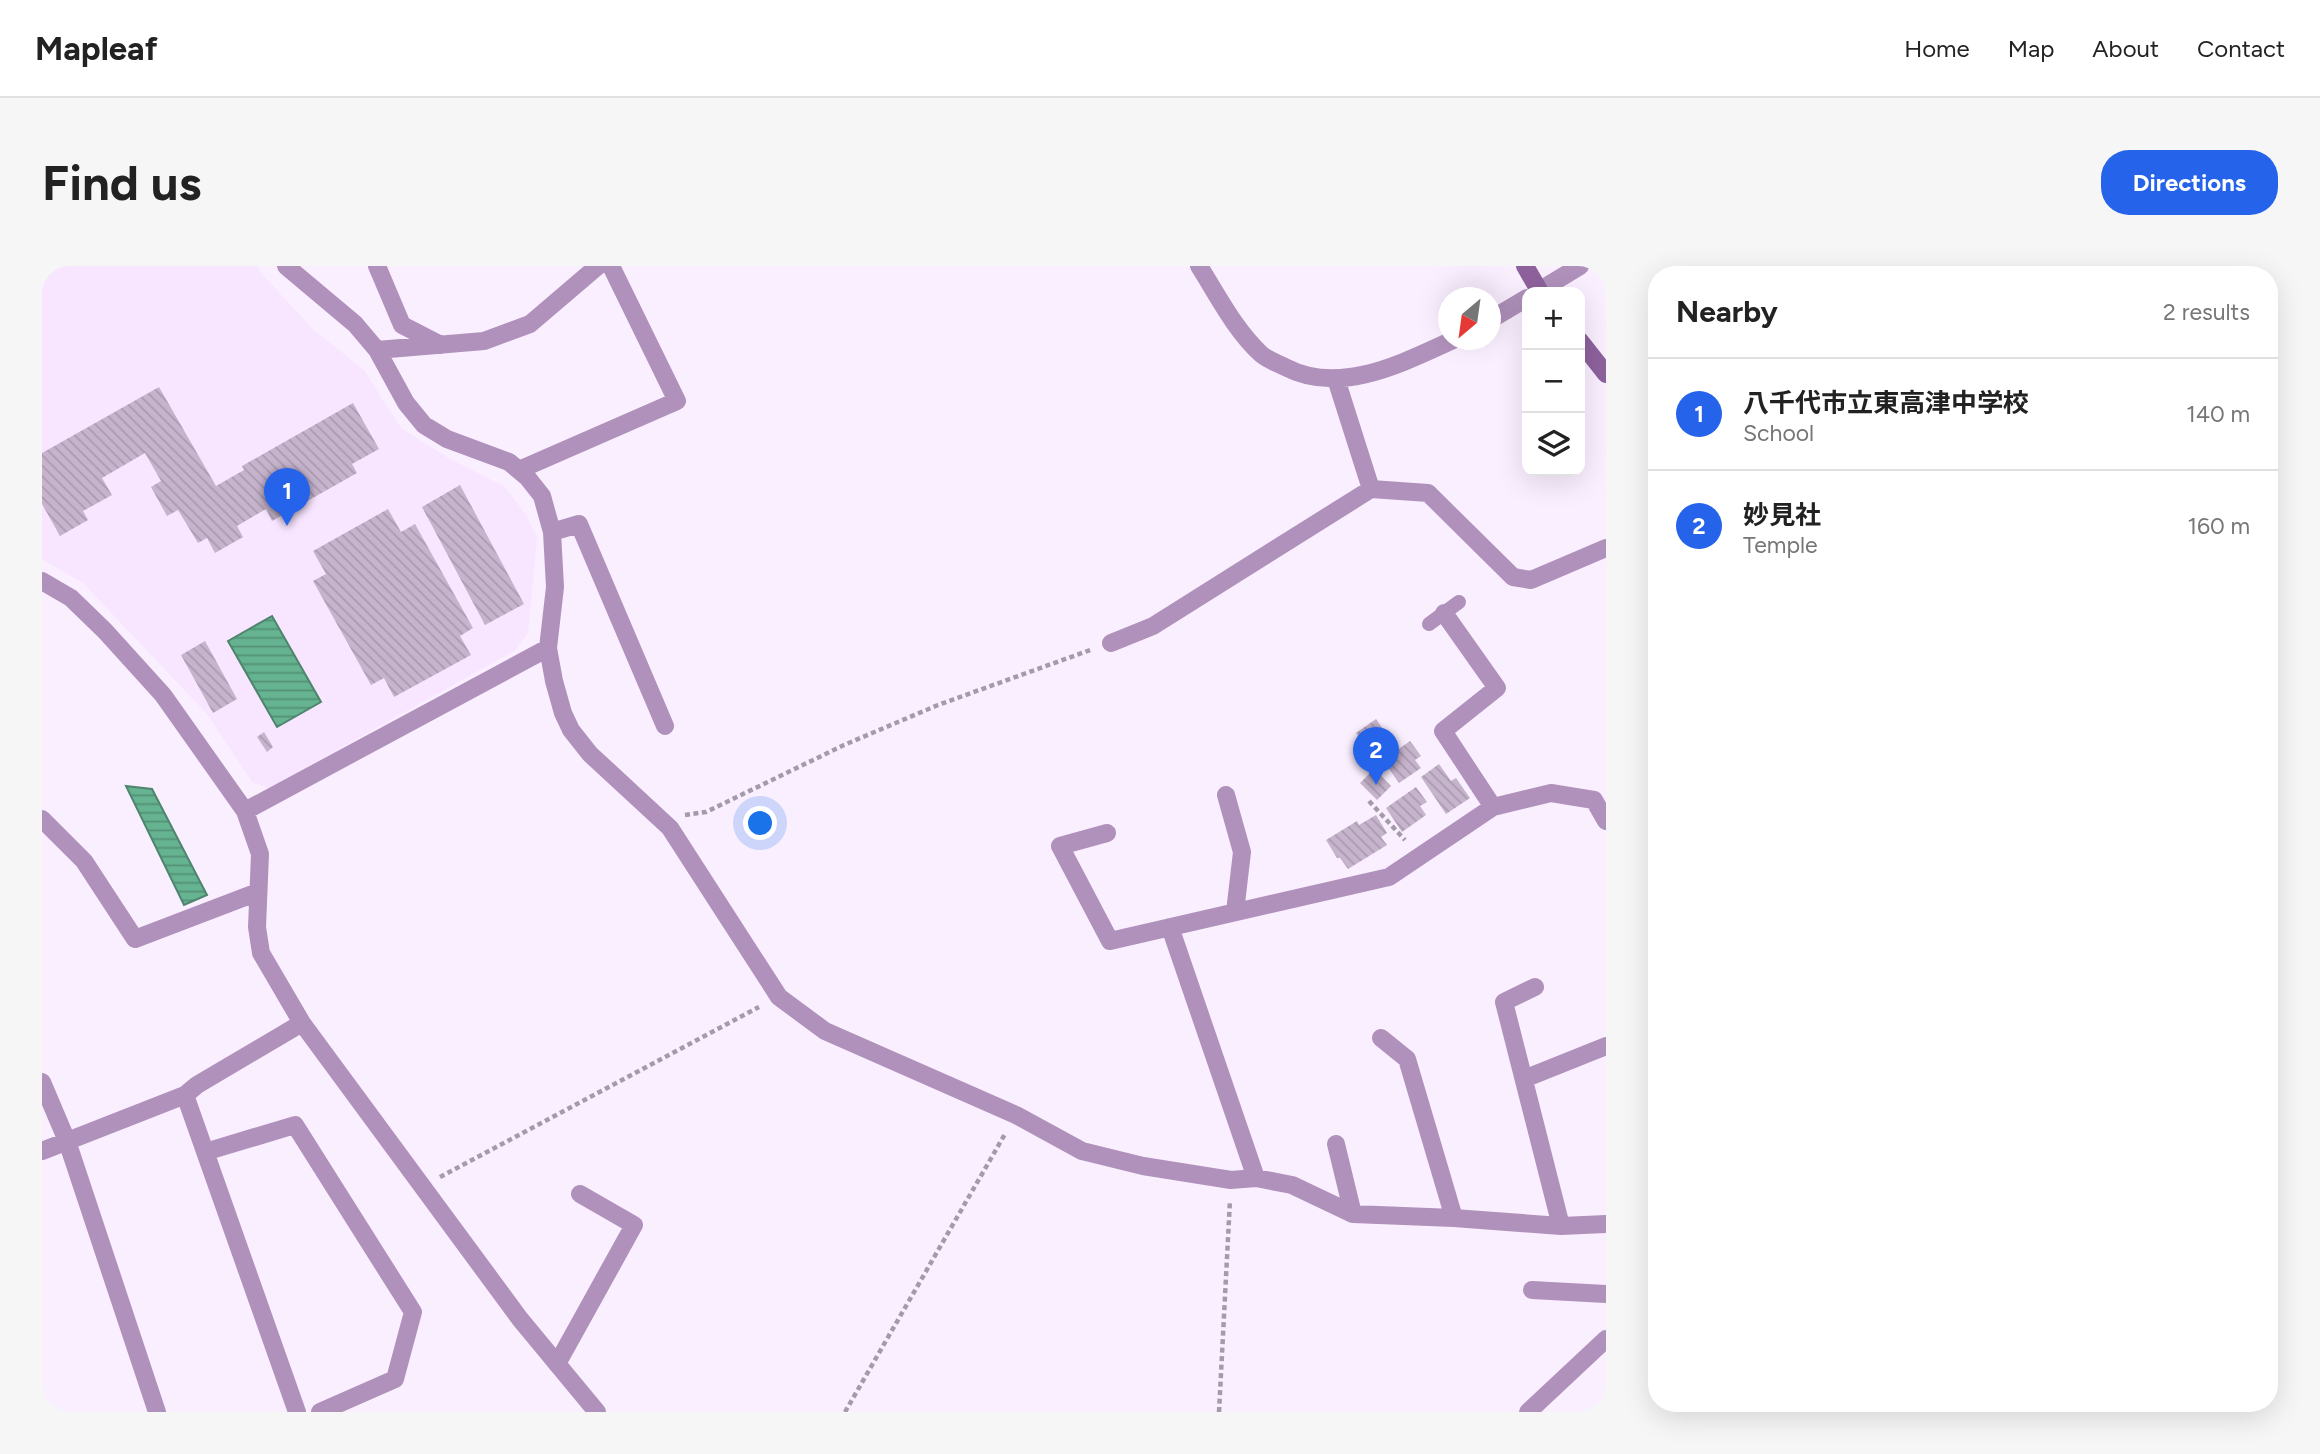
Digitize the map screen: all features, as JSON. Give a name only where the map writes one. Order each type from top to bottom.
[{"type":"street","points":[[286,266],[355,324],[377,351],[406,403],[424,425],[447,439],[479,449],[509,463],[527,477],[542,496],[552,532],[555,587],[548,648],[554,681],[571,730],[590,754],[670,828],[779,996],[825,1031],[1016,1115],[1082,1151],[1143,1166],[1231,1181],[1256,1178],[1292,1185],[1353,1214],[1561,1226],[1606,1224]]},
{"type":"street","points":[[377,266],[402,325],[441,345]]},
{"type":"street","points":[[377,351],[484,341],[530,324],[598,266]]},
{"type":"street","points":[[519,470],[677,401],[611,266]]},
{"type":"street","points":[[1199,266],[1239,329],[1264,356],[1296,373],[1336,379],[1362,376],[1405,362],[1438,347]]},
{"type":"street","points":[[1525,266],[1534,287]]},
{"type":"street","points":[[1546,287],[1580,266]]},
{"type":"street","points":[[1501,314],[1522,301]]},
{"type":"street","points":[[1585,347],[1606,374]]},
{"type":"street","points":[[1336,379],[1371,489]]},
{"type":"street","points":[[1111,642],[1153,626],[1371,489],[1428,493],[1513,577],[1531,580],[1606,548]]},
{"type":"street","points":[[552,532],[579,524],[665,726]]},
{"type":"street","points":[[42,582],[71,598],[163,695],[245,811],[260,855],[257,927],[261,953],[302,1023],[520,1319],[597,1412]]},
{"type":"street","points":[[1444,613],[1497,688],[1443,731],[1493,807]]},
{"type":"street","points":[[245,811],[548,648]]},
{"type":"street","points":[[1107,833],[1060,846],[1110,941],[1389,877],[1493,807],[1550,793],[1594,800],[1606,821]]},
{"type":"street","points":[[1226,795],[1242,852],[1235,912]]},
{"type":"street","points":[[42,819],[84,861],[135,939],[258,892]]},
{"type":"street","points":[[1170,927],[1256,1178]]},
{"type":"street","points":[[1535,987],[1504,1002],[1561,1226]]},
{"type":"street","points":[[42,1151],[185,1095],[197,1085],[302,1023]]},
{"type":"street","points":[[1381,1038],[1407,1059],[1454,1218]]},
{"type":"street","points":[[1524,1079],[1606,1046]]},
{"type":"street","points":[[42,1082],[67,1142],[157,1412]]},
{"type":"street","points":[[185,1095],[297,1412]]},
{"type":"street","points":[[205,1152],[295,1125],[413,1312],[395,1379],[320,1412]]},
{"type":"street","points":[[1336,1144],[1353,1214]]},
{"type":"street","points":[[557,1364],[634,1225],[580,1194]]},
{"type":"street","points":[[1532,1290],[1606,1294]]},
{"type":"street","points":[[1528,1412],[1606,1339]]},
{"type":"lane","points":[[1429,624],[1459,602]]},
{"type":"path","points":[[660,819],[706,812],[844,744],[938,705],[1111,642]]},
{"type":"path","points":[[1369,802],[1420,856]]},
{"type":"path","points":[[423,1186],[779,996]]},
{"type":"path","points":[[845,1412],[1016,1115]]},
{"type":"path","points":[[1219,1412],[1231,1181]]},
{"type":"shaded area","points":[[42,266],[257,266],[315,331],[364,370],[401,428],[448,458],[505,487],[526,515],[537,537],[528,633],[514,651],[269,788],[252,782],[207,714],[83,583],[42,559]]},
{"type":"shaded area","points":[[272,616],[321,702],[277,727],[228,641]]},
{"type":"shaded area","points":[[126,786],[152,789],[207,895],[184,905]]},
{"type":"building","points":[[159,387],[216,486],[244,470],[242,466],[353,403],[379,449],[352,464],[357,473],[272,521],[266,509],[237,526],[243,537],[215,553],[207,538],[198,543],[178,510],[167,516],[151,487],[161,481],[145,453],[102,478],[112,495],[83,511],[88,520],[60,536],[42,504],[42,453]]},
{"type":"building","points":[[460,485],[524,604],[485,625],[422,507]]},
{"type":"building","points":[[388,509],[401,532],[415,524],[473,628],[460,636],[471,655],[394,697],[384,678],[371,685],[313,581],[326,574],[313,551]]},
{"type":"building","points":[[205,641],[237,699],[213,713],[181,655]]},
{"type":"building","points":[[1376,719],[1391,741],[1371,755],[1356,733]]},
{"type":"building","points":[[264,732],[273,747],[267,752],[257,737]]},
{"type":"building","points":[[1410,741],[1421,756],[1415,760],[1421,768],[1399,783],[1383,760]]},
{"type":"building","points":[[1439,764],[1451,781],[1456,778],[1470,798],[1446,814],[1421,777]]},
{"type":"building","points":[[1374,769],[1391,786],[1377,800],[1360,783]]},
{"type":"building","points":[[1416,787],[1427,802],[1420,806],[1426,815],[1402,832],[1386,808]]},
{"type":"building","points":[[1376,815],[1387,833],[1381,837],[1387,845],[1348,869],[1340,858],[1337,858],[1326,840],[1357,821],[1359,825]]},
{"type":"place","name":"八千代市立東高津中学校","points":[[287,526]]},
{"type":"place","name":"妙見社","points":[[1376,785]]}]
